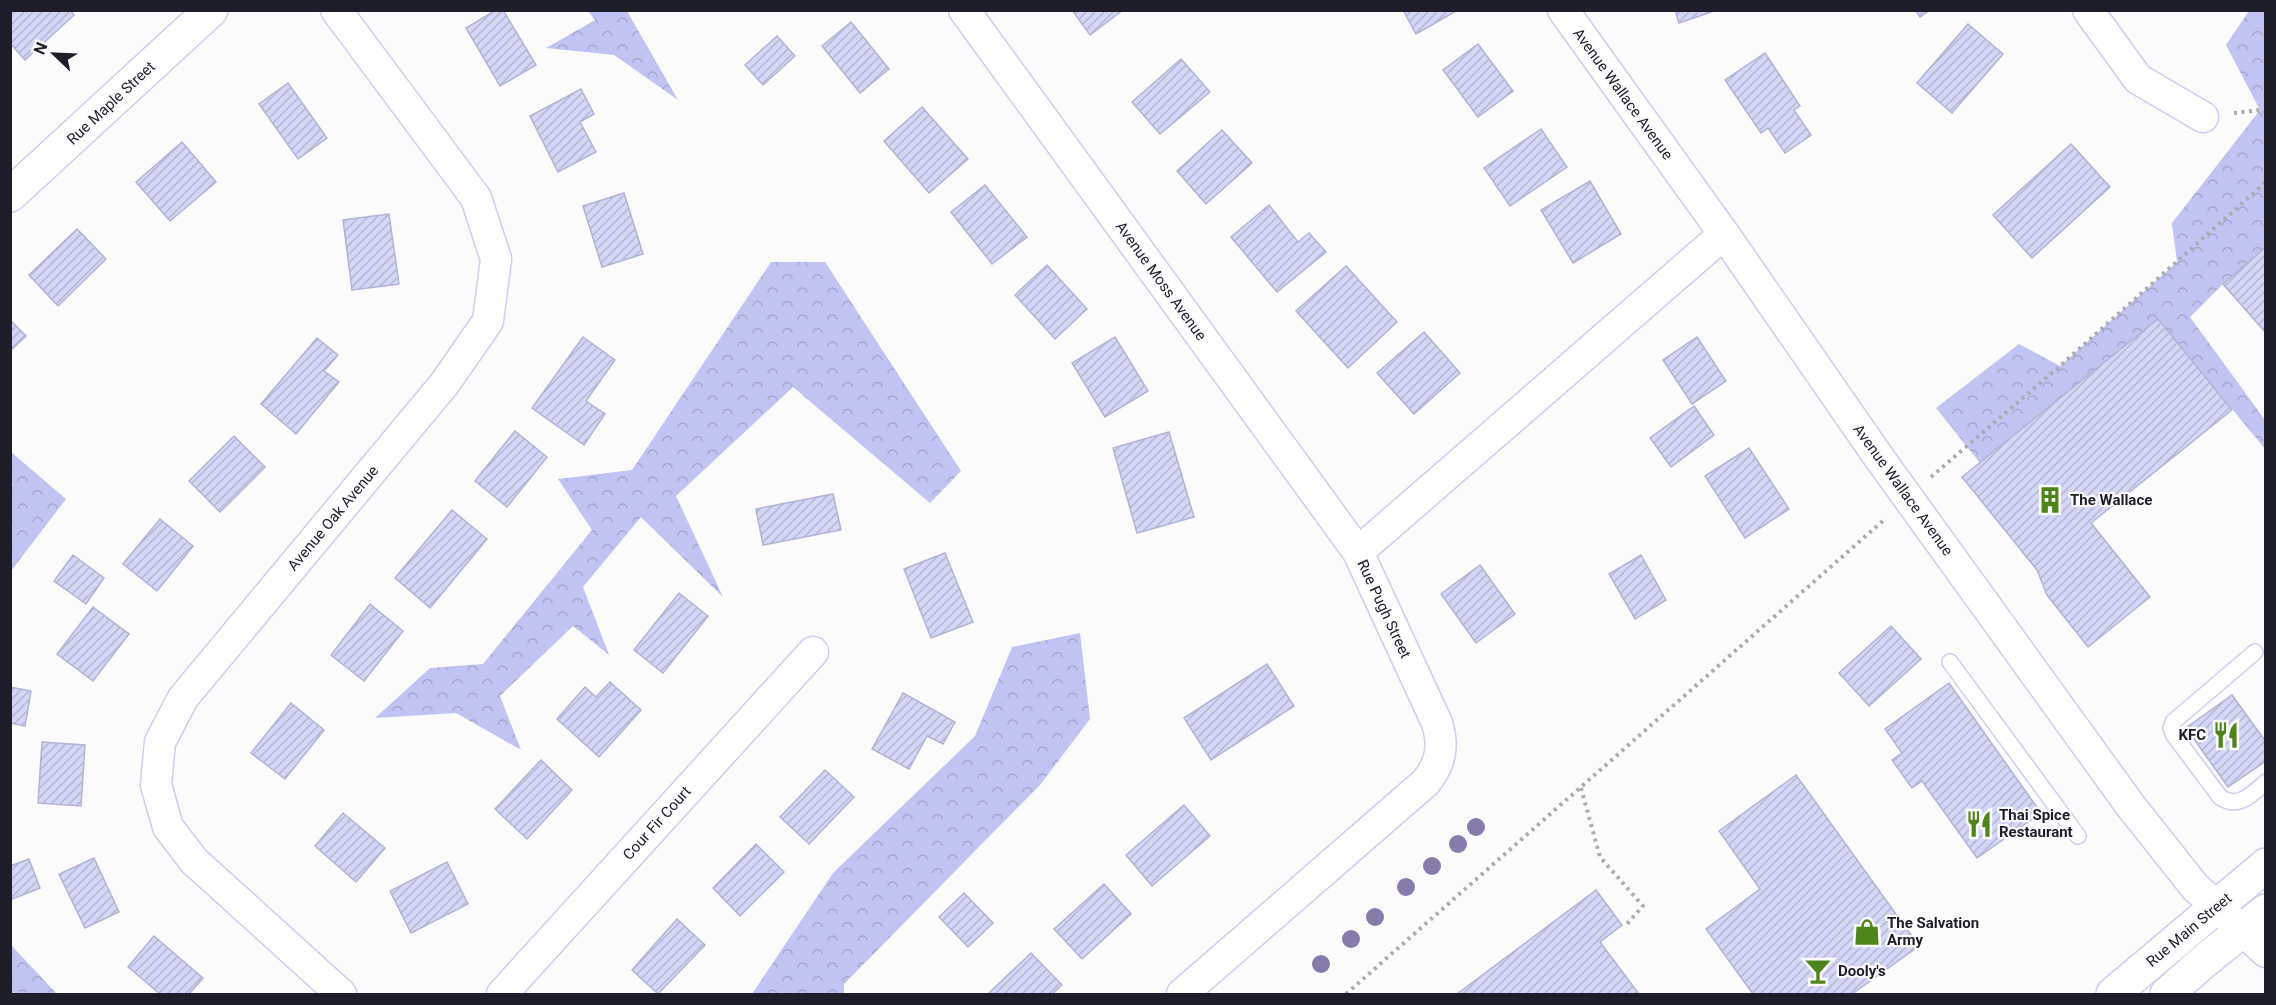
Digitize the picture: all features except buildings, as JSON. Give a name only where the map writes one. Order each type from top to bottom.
[{"type":"main road","name":"Rue Maple Street","points":[[10,195],[211,10]]},
{"type":"main road","name":"Rue Main Street","points":[[2113,994],[2265,865]]},
{"type":"main road","points":[[2167,994],[2202,963],[2258,931]]},
{"type":"street","name":"Avenue Oak Avenue","points":[[336,10],[476,198],[496,259],[488,321],[445,383],[183,698],[160,742],[156,785],[168,827],[194,861],[341,994]]},
{"type":"street","name":"Avenue Moss Avenue","points":[[964,10],[1358,552]]},
{"type":"street","name":"Avenue Wallace Avenue","points":[[1563,10],[1724,234],[1880,459],[2130,805],[2195,887],[2217,906],[2258,931]]},
{"type":"street","points":[[2088,10],[2138,79],[2203,117]]},
{"type":"street","name":"Rue Pugh Street","points":[[1182,994],[1426,782],[1439,761],[1442,748],[1437,723],[1358,552],[1724,234]]},
{"type":"street","name":"Cour Fir Court","points":[[502,994],[813,652]]},
{"type":"lane","points":[[2255,652],[2173,722],[2171,728],[2173,734],[2220,797],[2227,802],[2235,803],[2246,798],[2265,782]]},
{"type":"lane","points":[[1950,662],[2078,836]]},
{"type":"path","points":[[1942,467],[2060,366],[2265,182]]},
{"type":"path","points":[[1346,994],[1881,523]]},
{"type":"path","points":[[1581,788],[1600,857],[1643,906],[1626,925]]},
{"type":"green space","points":[[588,11],[627,11],[678,100],[614,55],[546,48],[595,20]]},
{"type":"green space","points":[[2249,11],[2265,11],[2265,247],[2190,317],[2265,420],[2265,449],[2158,319],[1980,463],[1936,408],[2019,344],[2060,366],[2177,262],[2172,223],[2260,110],[2226,45]]},
{"type":"green space","points":[[771,262],[825,262],[961,471],[930,503],[793,387],[676,496],[723,597],[641,517],[583,587],[609,655],[573,626],[500,696],[521,750],[456,713],[375,718],[430,668],[483,664],[592,530],[558,479],[632,470]]},
{"type":"green space","points":[[11,452],[66,499],[11,571],[10,488],[13,485]]},
{"type":"green space","points":[[1080,633],[1090,719],[1040,785],[844,984],[844,994],[752,994],[833,873],[975,736],[1012,647]]},
{"type":"green space","points":[[11,945],[57,994],[11,994]]},
{"type":"place","name":"The Wallace","points":[[2050,500]]},
{"type":"place","name":"KFC","points":[[2226,735]]},
{"type":"place","name":"Thai Spice Restaurant","points":[[1979,824]]},
{"type":"place","name":"The Salvation Army","points":[[1867,932]]},
{"type":"place","name":"Dooly's","points":[[1818,971]]}]
